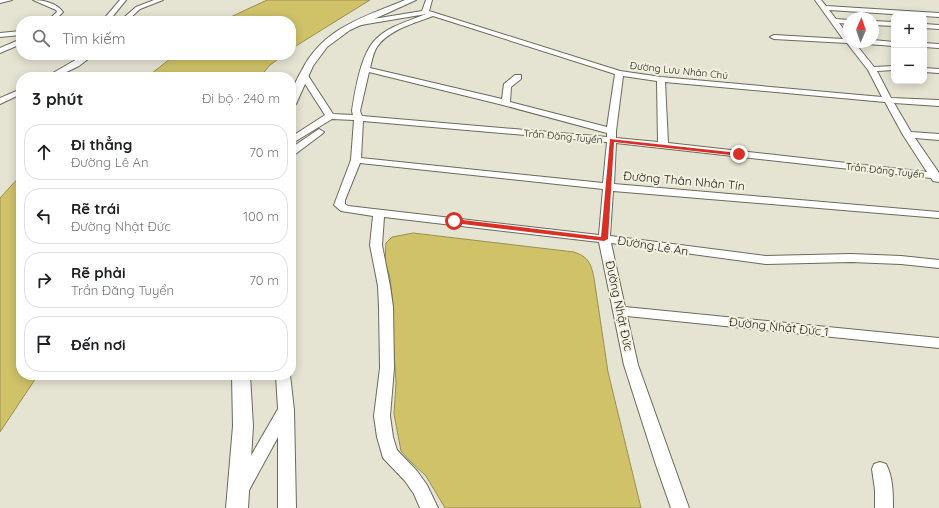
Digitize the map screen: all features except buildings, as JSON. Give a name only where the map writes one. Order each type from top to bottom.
[{"type":"street","points":[[0,1],[9,0]]},
{"type":"street","points":[[36,0],[58,9],[60,12],[56,16]]},
{"type":"street","points":[[113,16],[125,9],[138,8],[160,0]]},
{"type":"street","points":[[296,93],[316,52],[333,38],[355,24],[412,0]]},
{"type":"street","points":[[429,0],[429,13]]},
{"type":"street","points":[[818,0],[843,34]]},
{"type":"street","points":[[823,8],[939,15]]},
{"type":"street","points":[[355,24],[429,13]]},
{"type":"street","points":[[356,160],[359,118],[356,111],[366,69],[374,46],[383,37],[429,13]]},
{"type":"street","name":"Đường Lưu Nhân Chú","points":[[429,13],[619,73],[661,79],[888,100],[939,103]]},
{"type":"street","points":[[833,22],[843,22]]},
{"type":"street","points":[[879,23],[891,24]]},
{"type":"street","points":[[927,26],[939,27]]},
{"type":"street","points":[[0,35],[16,33]]},
{"type":"street","points":[[774,37],[843,41]]},
{"type":"street","points":[[0,51],[16,43]]},
{"type":"street","points":[[879,43],[891,44]]},
{"type":"street","points":[[927,45],[939,46]]},
{"type":"street","points":[[855,48],[872,69],[908,135],[938,178]]},
{"type":"street","points":[[60,72],[82,60]]},
{"type":"street","points":[[872,69],[891,68]]},
{"type":"street","points":[[366,69],[506,102],[611,136]]},
{"type":"street","points":[[927,70],[939,71]]},
{"type":"street","name":"Đường Nhật Đức","points":[[619,73],[611,136],[609,187],[604,239],[631,365],[680,508]]},
{"type":"street","points":[[296,138],[330,116],[304,76]]},
{"type":"street","points":[[506,102],[506,91],[508,84],[518,77]]},
{"type":"street","points":[[661,79],[663,146]]},
{"type":"street","points":[[0,101],[16,93]]},
{"type":"street","name":"Trần Đăng Tuyển","points":[[330,116],[611,136],[663,146],[938,178]]},
{"type":"street","points":[[296,149],[341,117]]},
{"type":"street","points":[[908,135],[939,137]]},
{"type":"street","name":"Đường Thân Nhân Tín","points":[[356,160],[609,187],[939,216]]},
{"type":"street","name":"Đường Lê An","points":[[356,160],[339,203],[345,209],[604,239],[698,253],[766,260],[851,258],[901,260],[939,264]]},
{"type":"street","points":[[379,212],[376,245],[384,286],[386,307],[387,368],[382,416],[385,437],[389,453],[411,476],[421,490],[429,508]]},
{"type":"street","name":"Đường Nhật Đức 1","points":[[620,311],[939,343]]},
{"type":"street","points":[[237,502],[243,426],[240,380]]},
{"type":"street","points":[[283,380],[286,410],[287,508]]},
{"type":"street","points":[[237,502],[286,410]]},
{"type":"street","points":[[880,469],[884,490],[884,508]]},
{"type":"shaded area","points":[[267,0],[370,0],[296,46],[296,16],[233,16]]},
{"type":"shaded area","points":[[169,60],[277,60],[264,72],[153,72]]},
{"type":"shaded area","points":[[16,180],[16,380],[35,380],[0,432],[0,198]]},
{"type":"shaded area","points":[[413,233],[574,252],[586,259],[592,269],[594,278],[608,372],[641,508],[445,508],[426,476],[401,451],[394,414],[396,383],[393,305],[390,278],[385,261],[386,243],[392,237]]},
{"type":"route","points":[[454,221],[604,239],[612,140],[739,154]]}]
